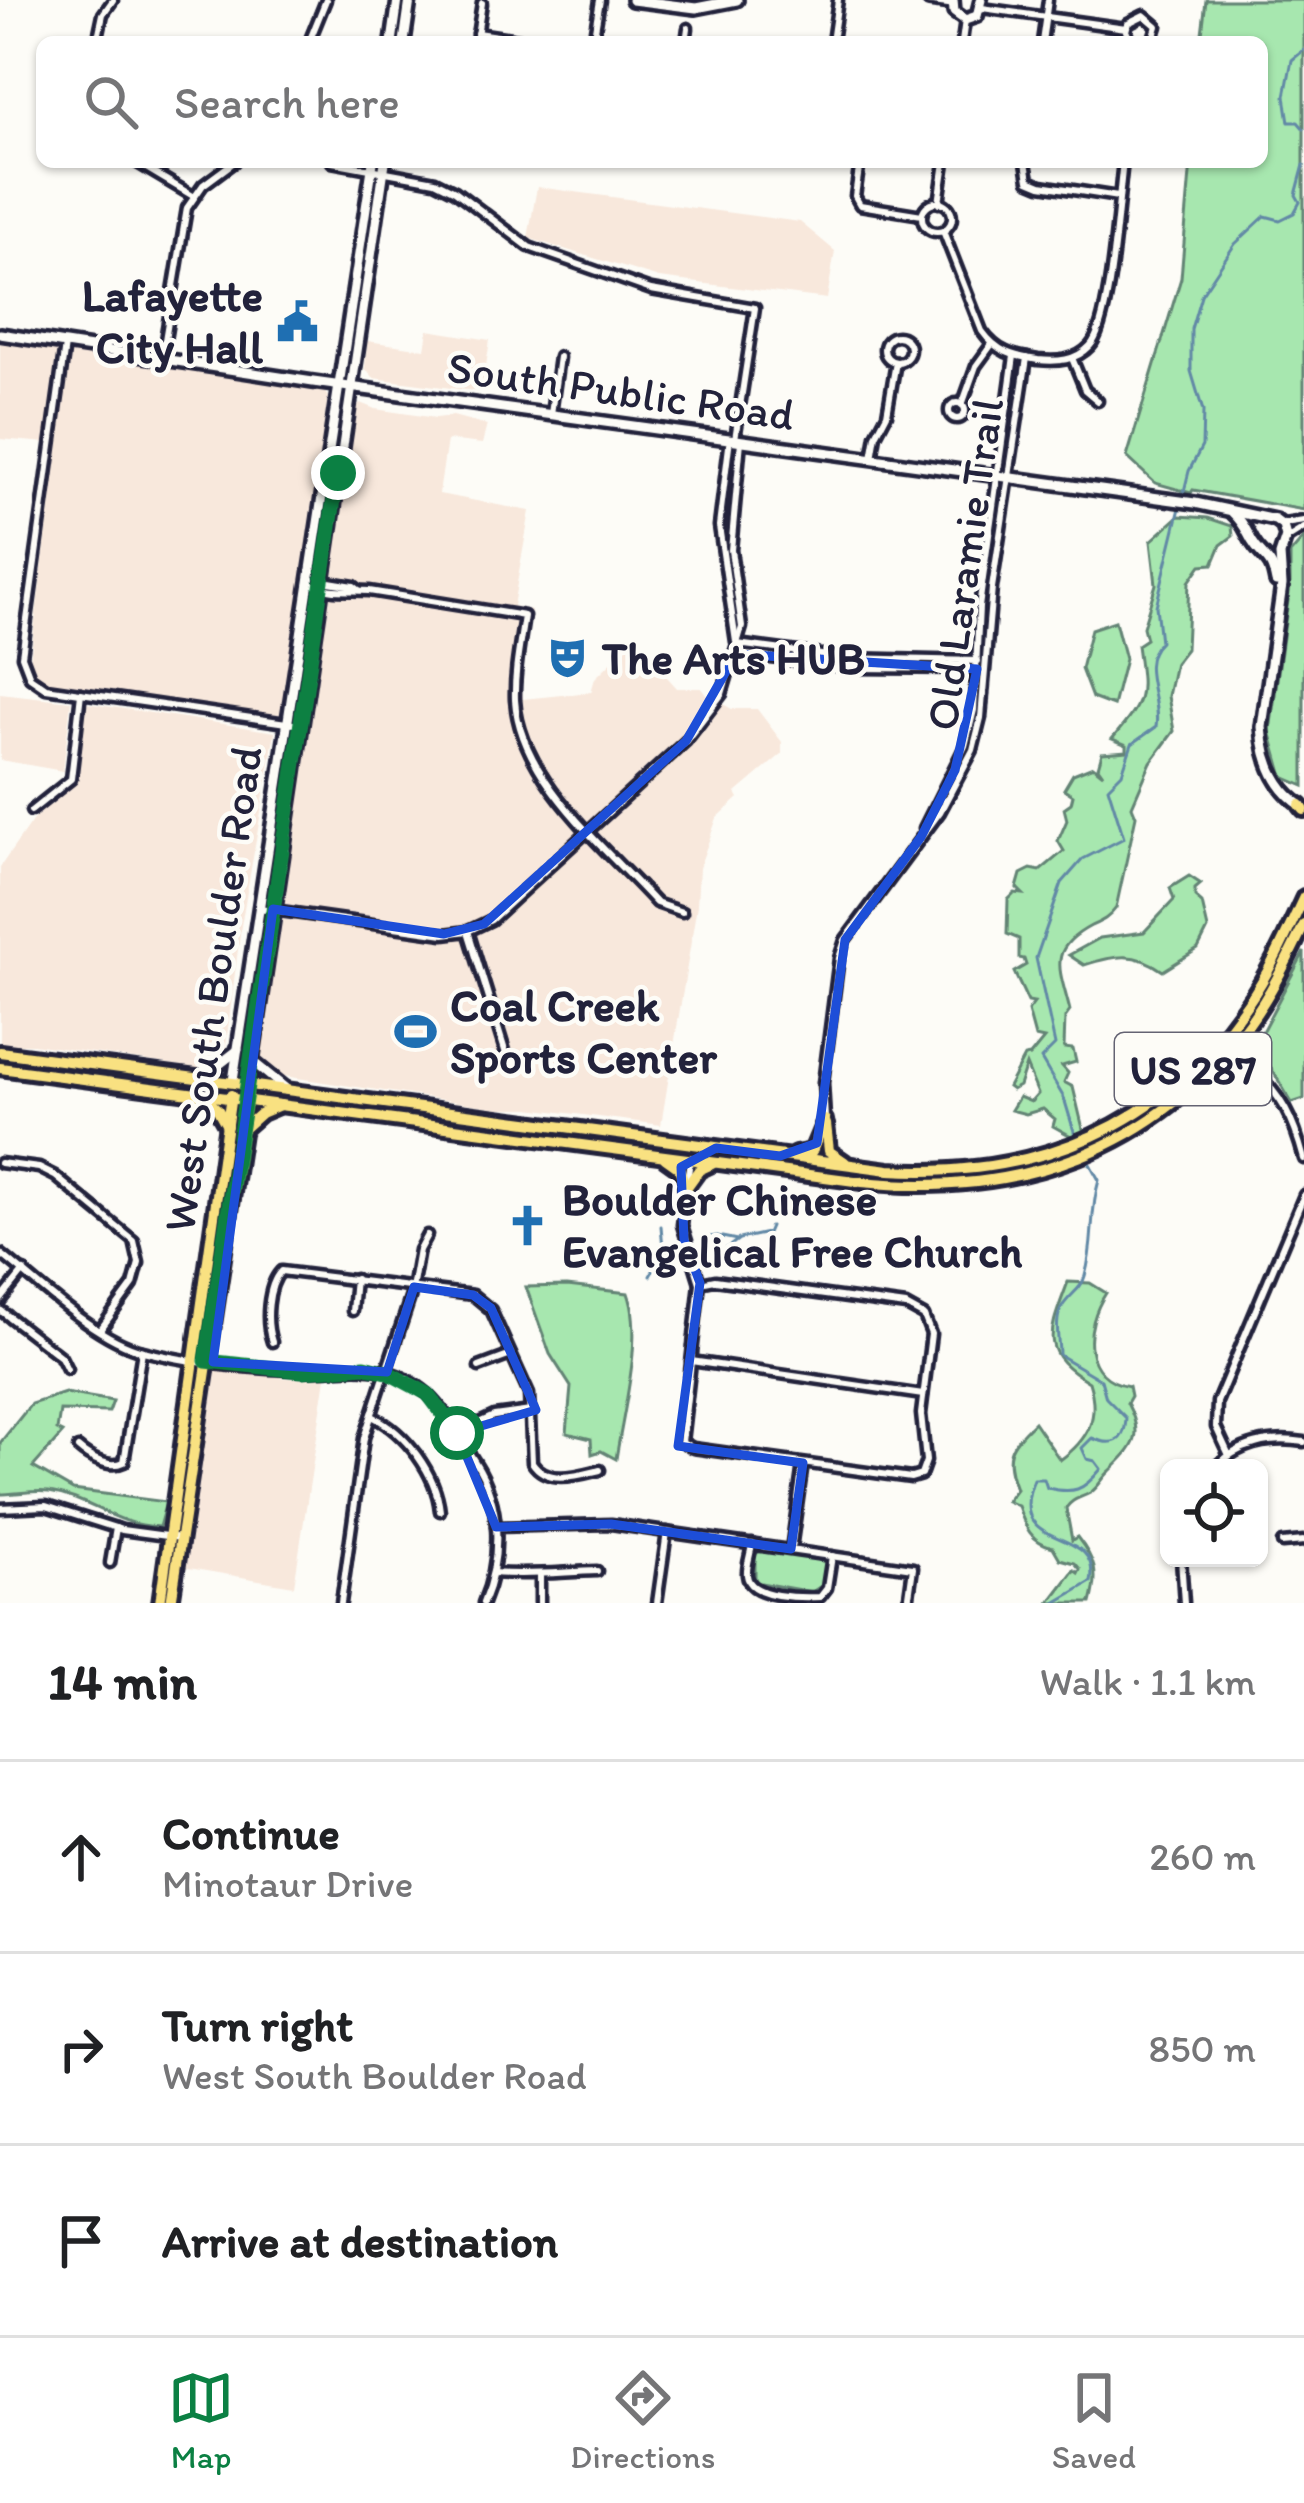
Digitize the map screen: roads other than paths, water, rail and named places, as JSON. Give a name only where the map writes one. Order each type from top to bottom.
[{"type":"main road","name":"US 287","points":[[0,1068],[721,1164],[931,1187],[988,1182],[1055,1168],[1162,1095],[1219,1042],[1254,993],[1304,897]]},
{"type":"main road","name":"US 287","points":[[0,1052],[853,1166],[955,1172],[1102,1140],[1149,1120],[1207,1072],[1249,1024],[1304,925]]},
{"type":"main road","points":[[1249,1024],[1243,1049],[1251,1069]]},
{"type":"main road","points":[[1207,1072],[1227,1064],[1251,1069]]},
{"type":"main road","name":"West South Boulder Road","points":[[201,1360],[233,1082]]},
{"type":"main road","name":"West South Boulder Road","points":[[160,1603],[250,1084]]},
{"type":"main road","points":[[200,1093],[227,1126]]},
{"type":"main road","points":[[243,1129],[261,1113],[280,1105]]},
{"type":"main road","points":[[780,1156],[812,1150],[826,1120]]},
{"type":"main road","points":[[826,1120],[832,1156],[853,1166]]},
{"type":"main road","points":[[690,1159],[716,1148]]},
{"type":"main road","points":[[660,1156],[679,1168],[686,1188]]},
{"type":"main road","points":[[686,1188],[699,1170],[721,1164]]},
{"type":"main road","name":"West South Boulder Road","points":[[171,1603],[175,1537]]},
{"type":"street","points":[[98,36],[103,14],[113,0]]},
{"type":"street","points":[[311,36],[326,0]]},
{"type":"street","points":[[393,36],[398,0]]},
{"type":"street","points":[[405,36],[410,0]]},
{"type":"street","points":[[594,36],[600,0]]},
{"type":"street","points":[[632,0],[688,8],[737,0]]},
{"type":"street","points":[[833,36],[838,0]]},
{"type":"street","points":[[928,0],[953,2],[956,15],[965,20],[977,16],[981,4],[1126,28]]},
{"type":"street","points":[[1043,36],[1048,0]]},
{"type":"street","points":[[1144,15],[1145,3]]},
{"type":"street","points":[[477,36],[482,4]]},
{"type":"street","points":[[1126,28],[1135,16],[1144,15],[1157,26],[1154,36]]},
{"type":"street","points":[[963,36],[965,20]]},
{"type":"street","points":[[687,36],[688,28]]},
{"type":"street","points":[[1126,28],[1129,36]]},
{"type":"street","points":[[146,168],[193,196]]},
{"type":"street","points":[[162,358],[182,220],[193,196],[223,168]]},
{"type":"street","points":[[344,386],[379,168]]},
{"type":"street","points":[[259,908],[444,934],[469,931],[491,920],[711,711],[726,684],[742,627],[730,536],[736,439],[755,308],[651,290],[529,247],[454,191],[387,168]]},
{"type":"street","points":[[860,168],[857,202],[863,207],[922,215]]},
{"type":"street","points":[[939,202],[944,168]]},
{"type":"street","points":[[1027,168],[1029,180],[1041,185],[1118,197]]},
{"type":"street","points":[[943,231],[982,331],[992,344],[1014,356],[1052,362],[1072,358],[1090,345],[1103,318],[1122,168]]},
{"type":"street","points":[[922,215],[930,204],[939,202],[950,209],[952,217],[943,231]]},
{"type":"street","points":[[922,215],[927,228],[943,231]]},
{"type":"street","name":"South Public Road","points":[[0,334],[344,386],[1195,502],[1265,520]]},
{"type":"street","points":[[894,337],[904,339],[910,349],[906,358],[896,362],[884,350],[894,337]]},
{"type":"street","points":[[962,405],[976,366],[992,344]]},
{"type":"street","points":[[65,345],[22,656],[25,670],[36,683],[81,693],[300,725]]},
{"type":"street","name":"Old Laramie Trail","points":[[826,1120],[826,1063],[845,940],[940,812],[973,750],[982,718],[980,665],[1014,356]]},
{"type":"street","points":[[551,414],[559,357]]},
{"type":"street","name":"Old Laramie Trail","points":[[1001,477],[1027,358]]},
{"type":"street","points":[[1072,358],[1085,390],[1098,401]]},
{"type":"street","points":[[872,458],[876,435],[887,414],[896,362]]},
{"type":"street","name":"West South Boulder Road","points":[[233,1082],[286,723],[344,386]]},
{"type":"street","name":"West South Boulder Road","points":[[250,1084],[321,584],[344,386]]},
{"type":"street","name":"South Public Road","points":[[1232,513],[1252,534]]},
{"type":"street","points":[[1279,605],[1273,567],[1254,544],[1252,534],[1265,520],[1304,525]]},
{"type":"street","points":[[1278,522],[1285,530],[1263,746],[1274,776],[1303,807]]},
{"type":"street","points":[[1265,553],[1284,544],[1304,525]]},
{"type":"street","points":[[309,583],[354,594],[359,590],[524,616],[516,678],[520,727],[538,770],[656,903],[682,912]]},
{"type":"street","points":[[736,649],[854,668],[980,665]]},
{"type":"street","points":[[31,811],[71,779],[81,693]]},
{"type":"street","points":[[469,931],[506,1054]]},
{"type":"street","points":[[203,1078],[238,1050]]},
{"type":"street","points":[[253,1062],[284,1088]]},
{"type":"street","points":[[1251,1069],[1295,1124],[1304,1159]]},
{"type":"street","points":[[690,1159],[684,1240],[700,1283],[682,1442],[692,1448],[916,1478],[926,1461],[920,1421],[931,1334],[924,1316],[915,1309],[782,1288],[715,1280],[700,1283]]},
{"type":"street","points":[[0,1163],[55,1175],[134,1240],[139,1263],[133,1285],[100,1330]]},
{"type":"street","points":[[1228,1453],[1216,1427],[1217,1402],[1304,1195]]},
{"type":"street","points":[[1293,1230],[1304,1235]]},
{"type":"street","points":[[341,1603],[361,1454],[413,1286],[419,1250],[428,1235]]},
{"type":"street","points":[[0,1253],[100,1330],[142,1351],[302,1371],[365,1366],[428,1394],[481,1471],[496,1527],[494,1573],[483,1603]]},
{"type":"street","points":[[272,1342],[267,1328],[276,1274],[287,1270],[482,1299],[529,1394],[536,1469],[551,1478],[600,1470]]},
{"type":"street","points":[[23,1271],[0,1305],[61,1357],[67,1369]]},
{"type":"street","points":[[352,1311],[356,1279]]},
{"type":"street","points":[[79,1448],[88,1457],[121,1465],[142,1351]]},
{"type":"street","points":[[479,1367],[511,1355]]},
{"type":"street","points":[[691,1361],[923,1395]]},
{"type":"street","points":[[457,1433],[494,1416],[532,1411]]},
{"type":"street","points":[[372,1416],[406,1440],[438,1491],[440,1511]]},
{"type":"street","points":[[1223,1459],[1228,1453],[1269,1441],[1304,1442]]},
{"type":"street","points":[[791,1550],[803,1463]]},
{"type":"street","points":[[0,1508],[46,1506],[116,1528],[175,1537]]},
{"type":"street","points":[[496,1527],[611,1524],[914,1568],[908,1603]]},
{"type":"street","points":[[110,1562],[116,1528]]},
{"type":"street","points":[[657,1603],[667,1532]]},
{"type":"street","points":[[1282,1543],[1304,1541]]},
{"type":"street","points":[[752,1544],[747,1574],[753,1587],[813,1598],[827,1588],[832,1556]]},
{"type":"street","points":[[1182,1567],[1184,1603]]},
{"type":"street","points":[[494,1573],[539,1576],[598,1571]]},
{"type":"street","points":[[539,1576],[539,1603]]},
{"type":"waterway","points":[[1304,50],[1292,60],[1285,96],[1289,122],[1298,122],[1304,129]]},
{"type":"waterway","points":[[1076,1138],[1064,1098],[1041,1059],[1055,1045],[1036,958],[1062,883],[1083,859],[1124,838],[1108,787],[1122,773],[1132,744],[1156,727],[1150,671],[1153,651],[1160,642],[1156,606],[1189,471],[1202,446],[1203,411],[1191,371],[1191,329],[1201,295],[1235,244],[1265,216],[1280,220],[1294,213],[1300,202],[1296,195],[1304,165]]},
{"type":"waterway","points":[[1055,1603],[1091,1582],[1090,1563],[1082,1551],[1031,1519],[1028,1503],[1034,1479],[1044,1479],[1047,1488],[1056,1490],[1083,1486],[1101,1469],[1087,1459],[1082,1448],[1092,1438],[1116,1441],[1126,1418],[1106,1398],[1101,1380],[1059,1355],[1060,1312],[1083,1281],[1090,1251],[1099,1180],[1086,1157]]},
{"type":"waterway","points":[[661,1226],[663,1248]]},
{"type":"waterway","points":[[711,1260],[739,1239],[767,1233],[770,1226]]},
{"type":"waterway","points":[[704,1238],[737,1240]]},
{"type":"waterway","points":[[650,1276],[665,1250],[671,1248]]},
{"type":"place","name":"Lafayette City Hall","points":[[297,321]]},
{"type":"place","name":"The Arts HUB","points":[[568,658]]},
{"type":"place","name":"Coal Creek Sports Center","points":[[416,1031]]},
{"type":"place","name":"Boulder Chinese Evangelical Free Church","points":[[528,1225]]}]
